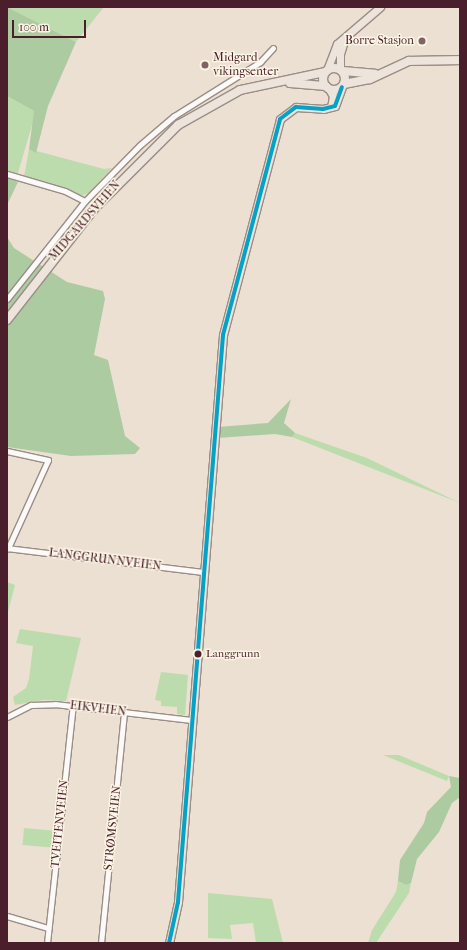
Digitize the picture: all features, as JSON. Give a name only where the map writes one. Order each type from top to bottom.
[{"type":"highway","name":"MIDGARDSVEIEN","points":[[172,132],[221,103],[266,87],[301,82],[327,87],[343,86],[418,59],[460,60]]},
{"type":"highway","name":"MIDGARDSVEIEN","points":[[7,320],[94,209],[172,132],[200,110],[235,92],[326,71],[342,70],[379,74]]},
{"type":"highway","points":[[342,70],[343,86]]},
{"type":"highway","points":[[326,71],[327,87]]},
{"type":"main road","points":[[326,71],[337,44],[380,7]]},
{"type":"main road","points":[[342,70],[340,54],[346,35]]},
{"type":"main road","points":[[169,943],[178,902],[220,360],[247,235],[280,119],[296,107],[331,107],[339,102],[343,86]]},
{"type":"main road","points":[[327,87],[333,96],[331,107]]},
{"type":"street","points":[[7,299],[85,201],[174,116],[260,62],[273,48]]},
{"type":"street","points":[[7,174],[65,191],[85,201]]},
{"type":"street","points":[[7,452],[48,460],[7,548]]},
{"type":"street","name":"LANGGRUNNVEIEN","points":[[7,548],[203,572]]},
{"type":"street","name":"EIKVEIEN","points":[[7,717],[31,705],[73,705],[191,720]]},
{"type":"street","name":"TVEITENVEIEN","points":[[47,942],[73,705]]},
{"type":"street","name":"STRØMSVEIEN","points":[[101,943],[124,712]]},
{"type":"street","points":[[7,916],[48,928]]},
{"type":"street","points":[[47,942],[54,943]]},
{"type":"green space","points":[[7,7],[104,7],[76,42]]},
{"type":"green space","points":[[7,7],[76,42],[48,106],[36,153],[29,149],[34,111],[7,96]]},
{"type":"green space","points":[[7,96],[34,111],[35,115],[18,173],[7,172]]},
{"type":"green space","points":[[29,149],[104,169],[112,168],[89,193],[80,196],[24,177]]},
{"type":"green space","points":[[7,178],[18,182],[7,205]]},
{"type":"green space","points":[[7,237],[14,248],[67,282],[103,291],[105,299],[94,355],[108,360],[125,436],[140,448],[135,454],[71,456],[7,447]]},
{"type":"green space","points":[[291,399],[284,423],[295,433],[292,437],[275,434],[218,438],[218,427],[268,423]]},
{"type":"green space","points":[[295,433],[367,458],[460,503],[292,437]]},
{"type":"green space","points":[[7,582],[15,585],[7,616]]},
{"type":"green space","points":[[20,629],[81,638],[66,701],[43,700],[15,705],[13,697],[26,688],[29,679],[33,646],[16,643]]},
{"type":"green space","points":[[161,672],[188,675],[185,715],[177,714],[177,707],[161,706],[161,701],[155,700]]},
{"type":"green space","points":[[383,755],[399,755],[449,776],[447,781]]},
{"type":"green space","points":[[449,776],[460,778],[460,797],[452,803],[439,832],[417,859],[411,883],[406,885],[398,881],[400,860],[424,823],[427,812],[451,787]]},
{"type":"green space","points":[[24,828],[57,831],[55,848],[23,845]]},
{"type":"green space","points":[[398,881],[406,885],[411,883],[409,893],[376,943],[368,943],[372,930],[396,892]]},
{"type":"green space","points":[[208,893],[272,899],[283,943],[256,943],[253,923],[230,925],[232,939],[208,938]]},
{"type":"transit line","points":[[169,943],[178,902],[223,335],[280,119],[296,107],[323,109],[335,106],[342,87]]},
{"type":"place","name":"Borre Stasjon","points":[[422,41]]},
{"type":"place","name":"Midgard vikingsenter","points":[[205,65]]},
{"type":"place","name":"Langgrunn","points":[[198,654]]}]
